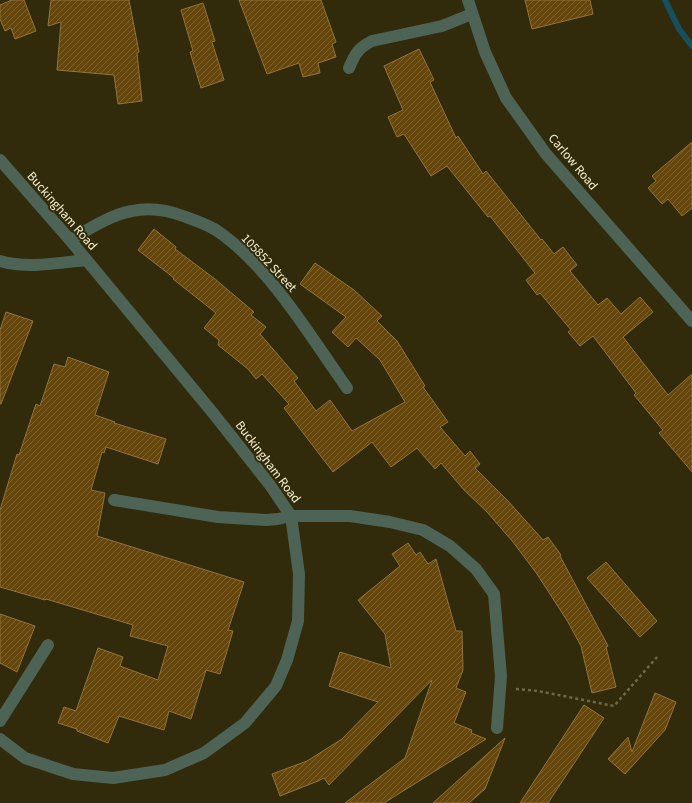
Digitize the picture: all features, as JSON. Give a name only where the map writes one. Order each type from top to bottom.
[{"type":"street","name":"Carlow Road","points":[[468,0],[485,52],[506,98],[542,148],[692,321]]},
{"type":"street","points":[[349,68],[355,54],[362,46],[372,40],[442,26],[472,14]]},
{"type":"street","name":"Buckingham Road","points":[[0,160],[70,240],[213,413],[270,485],[291,516],[299,574],[298,621],[288,660],[276,686],[245,723],[204,753],[165,770],[113,778],[73,774],[24,758],[0,739]]},
{"type":"street","name":"105852 Street","points":[[70,240],[117,215],[133,210],[153,209],[171,212],[194,219],[216,230],[244,252],[288,302],[346,388]]},
{"type":"street","points":[[0,261],[8,263],[41,265],[86,260]]},
{"type":"street","points":[[114,500],[218,517],[266,520],[291,516],[350,516],[390,522],[423,530],[450,546],[476,570],[494,594],[501,676],[497,728]]},
{"type":"street","points":[[0,721],[48,645]]},
{"type":"path","points":[[538,691],[614,706],[657,657]]},
{"type":"building","points":[[12,0],[24,0],[36,31],[15,39],[11,28],[5,31],[0,19],[0,5]]},
{"type":"building","points":[[51,0],[129,0],[139,52],[137,53],[142,101],[118,104],[114,75],[57,70],[61,22],[48,26]]},
{"type":"building","points":[[239,0],[321,0],[336,42],[332,44],[336,57],[318,63],[320,73],[303,77],[299,63],[267,74]]},
{"type":"building","points":[[525,0],[590,0],[593,14],[532,29]]},
{"type":"building","points":[[203,3],[215,41],[212,42],[224,80],[201,88],[190,52],[193,51],[181,10]]},
{"type":"building","points":[[419,49],[434,80],[430,82],[456,138],[458,136],[483,174],[486,171],[554,254],[563,247],[577,265],[570,271],[598,305],[607,298],[621,314],[640,297],[653,312],[623,337],[668,395],[692,374],[692,472],[659,433],[663,430],[634,395],[636,393],[593,336],[580,346],[568,332],[571,330],[540,293],[537,295],[526,280],[535,273],[490,216],[488,217],[447,166],[431,176],[404,134],[397,137],[388,117],[403,110],[384,66]]},
{"type":"building","points":[[692,142],[692,208],[682,216],[668,199],[662,204],[648,188],[656,181],[652,176]]},
{"type":"building","points":[[154,229],[176,247],[175,249],[215,279],[254,312],[251,315],[266,327],[260,334],[298,378],[294,381],[316,411],[330,400],[352,431],[405,402],[380,360],[356,338],[348,347],[332,332],[346,317],[300,284],[315,263],[354,290],[382,316],[377,321],[397,341],[425,386],[423,387],[448,422],[440,427],[465,456],[470,451],[480,464],[475,468],[508,501],[543,540],[548,537],[561,555],[560,556],[608,646],[606,647],[616,687],[592,693],[581,646],[568,622],[537,574],[513,542],[441,463],[435,469],[417,448],[391,467],[372,442],[333,472],[284,408],[289,404],[262,374],[256,379],[248,369],[218,345],[219,340],[204,328],[216,313],[138,250]]},
{"type":"building","points":[[6,312],[33,321],[0,404],[0,330]]},
{"type":"building","points":[[68,357],[109,372],[95,415],[115,422],[114,423],[166,439],[158,464],[106,447],[104,453],[102,452],[91,490],[105,493],[97,536],[244,582],[228,630],[233,631],[220,674],[206,670],[191,719],[169,711],[164,730],[119,716],[108,743],[77,731],[77,729],[58,723],[64,707],[76,711],[98,648],[123,657],[120,666],[158,680],[168,646],[130,636],[133,625],[0,587],[0,510],[17,454],[19,455],[36,404],[40,406],[54,364],[65,367]]},
{"type":"building","points":[[408,543],[416,555],[420,552],[428,564],[436,559],[456,631],[462,631],[463,670],[456,688],[466,692],[454,723],[472,730],[471,733],[486,739],[384,803],[345,803],[405,758],[432,680],[329,785],[324,778],[280,796],[272,774],[307,761],[342,739],[378,702],[329,686],[340,652],[391,668],[385,634],[358,600],[400,566],[392,554]]},
{"type":"building","points":[[606,562],[657,621],[640,637],[587,578]]},
{"type":"building","points":[[0,614],[35,626],[17,672],[0,663]]},
{"type":"building","points":[[655,693],[676,702],[665,730],[625,774],[608,759],[628,737],[632,752]]},
{"type":"building","points":[[584,705],[604,718],[548,803],[520,803]]},
{"type":"building","points":[[505,738],[485,789],[469,803],[433,803]]},
{"type":"waterway","points":[[665,0],[679,29],[692,46]]}]
